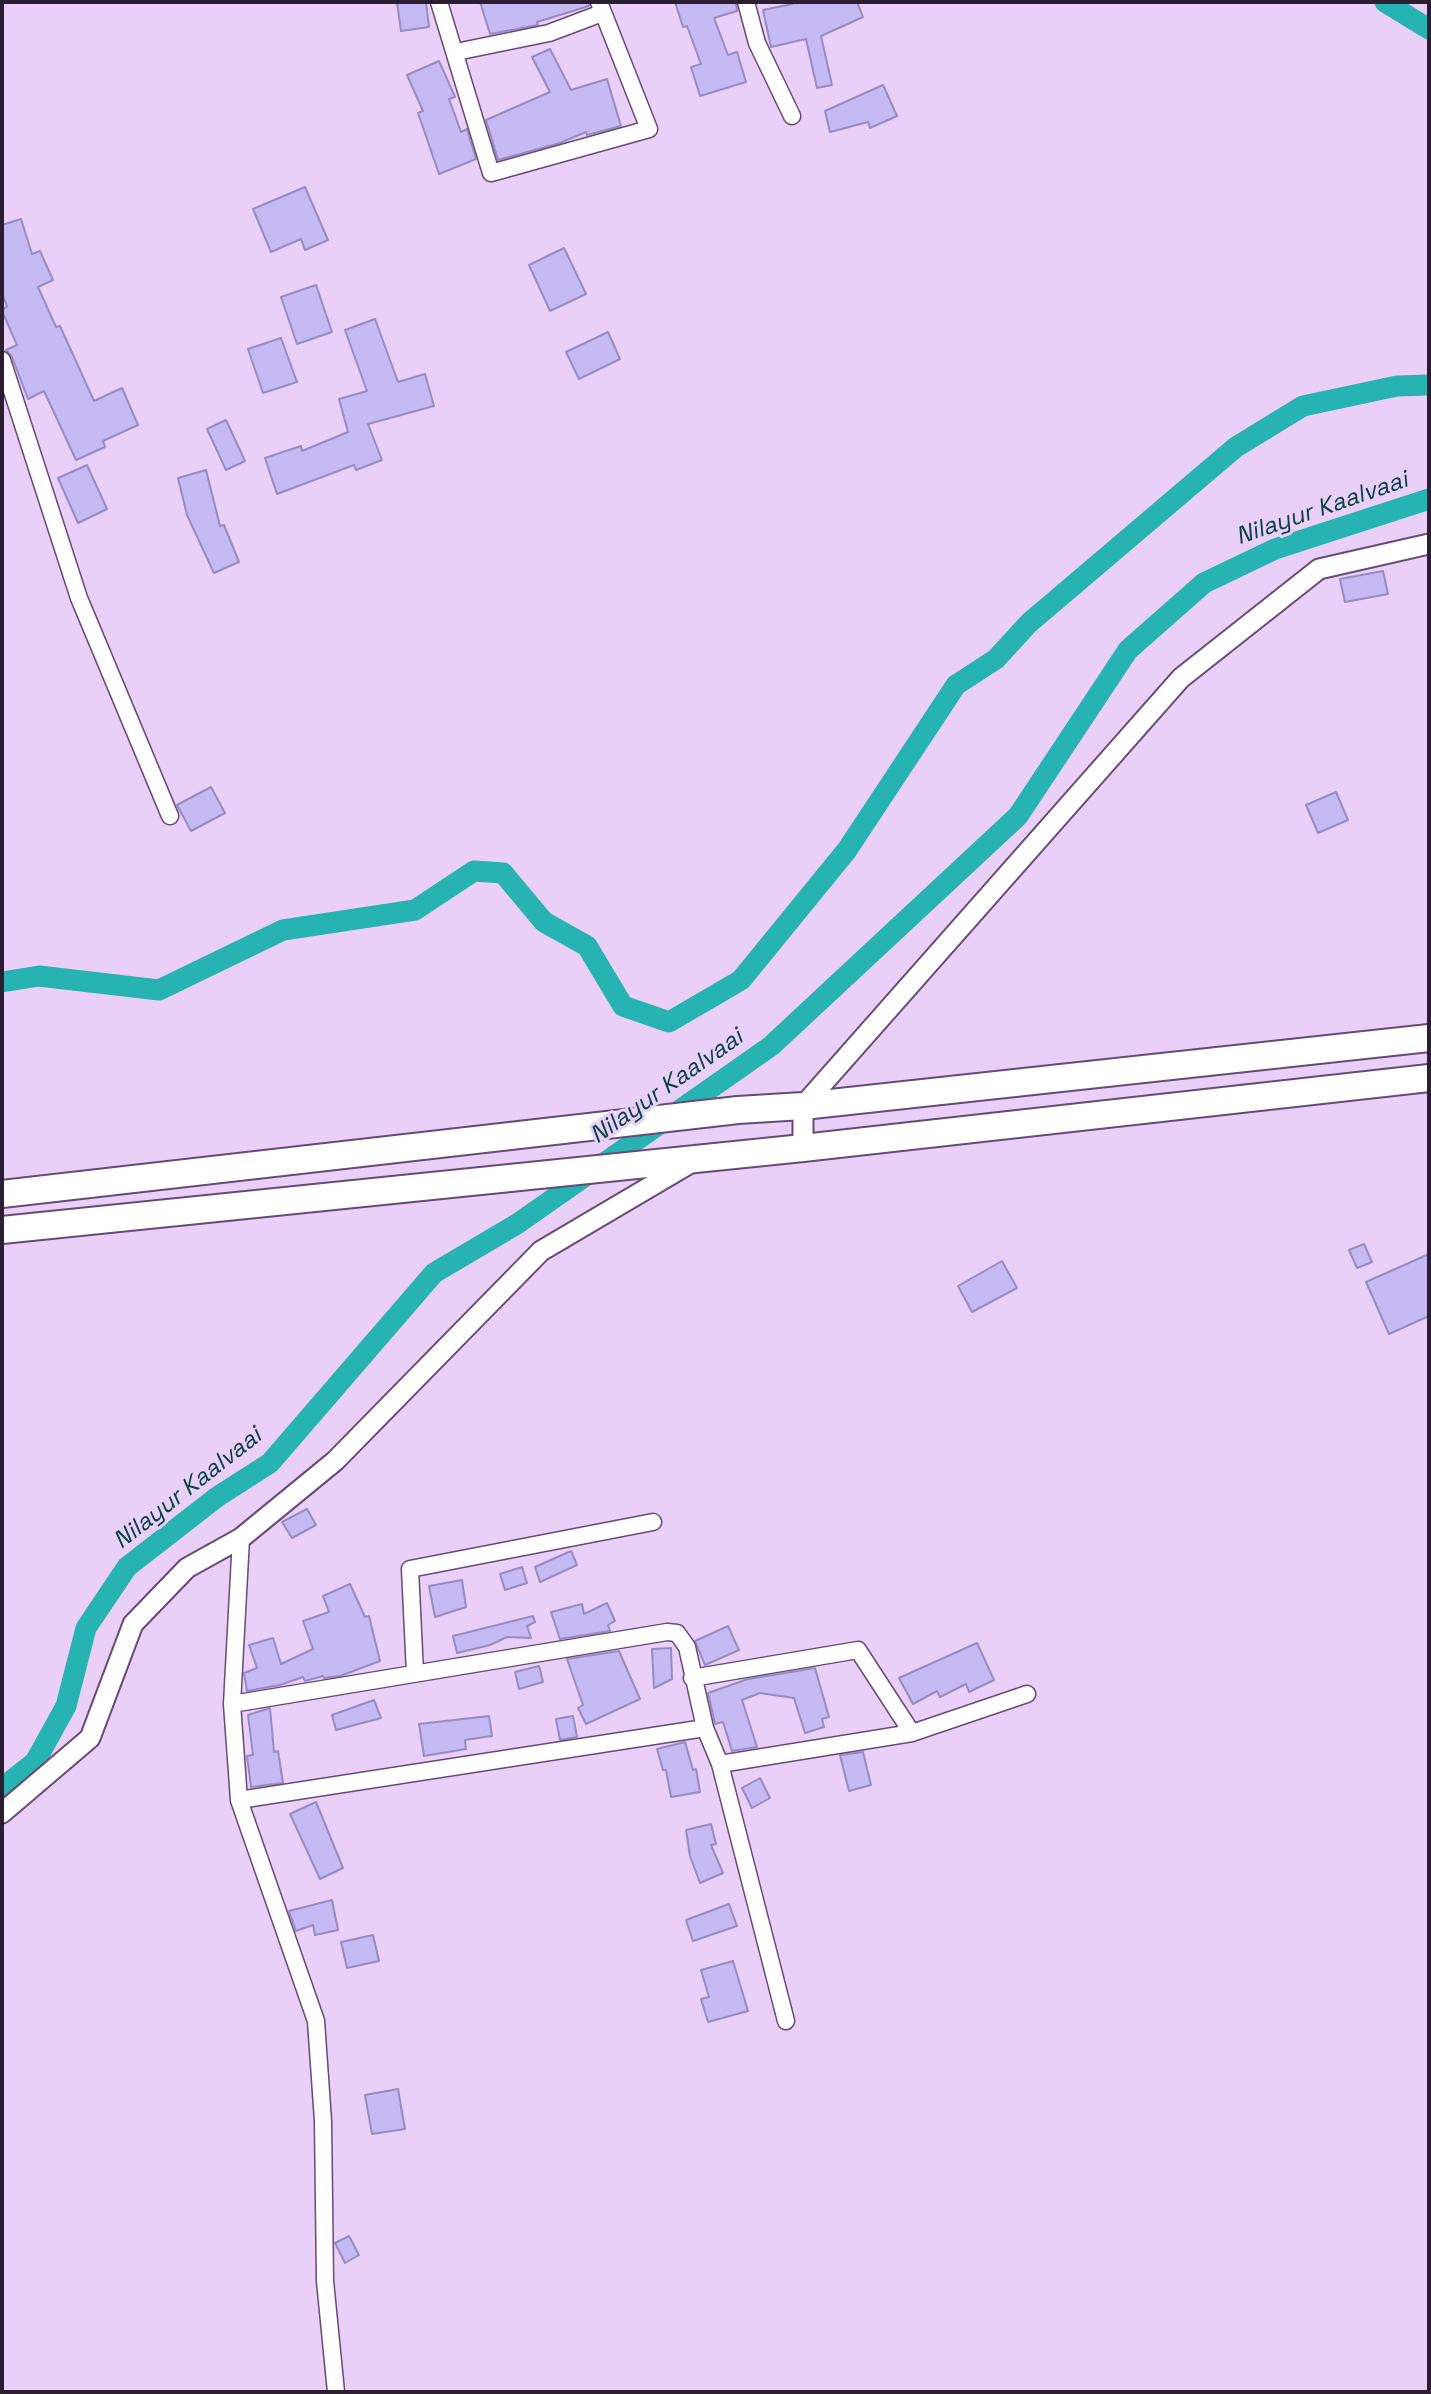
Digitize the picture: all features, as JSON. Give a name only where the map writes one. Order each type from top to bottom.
[{"type":"highway","points":[[2,1194],[738,1110],[803,1106],[1429,1038]]},
{"type":"highway","points":[[2,1230],[637,1162],[698,1159],[803,1148],[1429,1078]]},
{"type":"street","points":[[439,2],[491,173],[649,129],[601,7],[549,33],[456,52]]},
{"type":"street","points":[[746,2],[757,43],[792,116]]},
{"type":"street","points":[[2,360],[79,597],[170,816]]},
{"type":"street","points":[[803,1148],[803,1106],[1095,772],[1181,678],[1319,569],[1429,544]]},
{"type":"street","points":[[2,1813],[90,1738],[133,1623],[187,1568],[241,1538],[335,1461],[541,1251],[698,1159]]},
{"type":"street","points":[[415,1673],[410,1569],[653,1522]]},
{"type":"street","points":[[241,1538],[232,1704],[239,1800],[316,2021],[323,2121],[325,2281],[336,2392]]},
{"type":"street","points":[[232,1704],[667,1632],[677,1633],[684,1640],[705,1728],[720,1764],[786,2021]]},
{"type":"street","points":[[692,1678],[858,1650],[912,1733]]},
{"type":"street","points":[[720,1764],[912,1733],[1027,1694]]},
{"type":"street","points":[[239,1800],[705,1728]]},
{"type":"building","points":[[397,2],[426,2],[429,27],[401,31]]},
{"type":"building","points":[[480,2],[589,2],[589,6],[537,22],[538,25],[490,34]]},
{"type":"building","points":[[675,2],[736,2],[737,11],[714,18],[728,55],[737,52],[746,82],[700,96],[691,67],[701,64],[687,26],[683,27]]},
{"type":"building","points":[[791,2],[857,2],[863,17],[821,36],[832,85],[817,88],[806,39],[771,47],[763,10],[792,4]]},
{"type":"building","points":[[550,49],[571,90],[607,79],[621,126],[587,135],[586,132],[560,143],[498,160],[486,120],[550,92],[532,57]]},
{"type":"building","points":[[439,61],[455,97],[449,99],[461,132],[467,129],[476,159],[439,174],[418,113],[423,111],[407,75]]},
{"type":"building","points":[[883,85],[897,116],[870,128],[868,122],[830,132],[825,111]]},
{"type":"building","points":[[305,187],[328,240],[305,250],[301,239],[271,252],[253,209]]},
{"type":"building","points":[[21,219],[32,254],[40,251],[53,280],[38,287],[56,327],[60,326],[94,401],[122,388],[138,425],[103,441],[105,447],[76,460],[44,391],[28,399],[12,357],[6,350],[17,345],[2,311],[7,306],[2,294],[2,225]]},
{"type":"building","points":[[564,248],[586,294],[550,311],[529,265]]},
{"type":"building","points":[[316,285],[332,332],[297,344],[281,297]]},
{"type":"building","points":[[375,319],[398,382],[425,374],[434,406],[368,424],[382,460],[356,470],[354,465],[277,494],[265,458],[301,446],[302,451],[348,432],[339,399],[367,391],[345,330]]},
{"type":"building","points":[[608,332],[620,359],[579,379],[566,352]]},
{"type":"building","points":[[281,338],[297,382],[263,393],[248,349]]},
{"type":"building","points":[[226,420],[245,461],[226,470],[207,429]]},
{"type":"building","points":[[87,465],[107,509],[78,523],[58,478]]},
{"type":"building","points":[[206,470],[220,526],[224,525],[239,562],[214,573],[187,515],[178,478]]},
{"type":"building","points":[[1383,571],[1388,594],[1345,602],[1340,579]]},
{"type":"building","points":[[211,787],[225,813],[191,831],[177,805]]},
{"type":"building","points":[[1336,792],[1348,820],[1318,833],[1306,805]]},
{"type":"building","points":[[1364,1244],[1372,1262],[1357,1268],[1349,1250]]},
{"type":"building","points":[[1429,1254],[1429,1316],[1389,1334],[1366,1282]]},
{"type":"building","points":[[1002,1261],[1017,1288],[972,1312],[958,1286]]},
{"type":"building","points":[[307,1509],[316,1525],[292,1538],[282,1522]]},
{"type":"building","points":[[571,1551],[577,1565],[540,1582],[535,1567]]},
{"type":"building","points":[[522,1567],[527,1583],[505,1590],[500,1574]]},
{"type":"building","points":[[462,1580],[466,1607],[435,1617],[429,1586]]},
{"type":"building","points":[[350,1584],[365,1617],[369,1616],[380,1661],[340,1676],[323,1676],[305,1681],[303,1677],[280,1685],[247,1691],[244,1673],[257,1668],[249,1645],[273,1638],[281,1664],[313,1649],[303,1621],[329,1612],[323,1596]]},
{"type":"building","points":[[607,1603],[615,1621],[608,1625],[610,1631],[560,1639],[551,1612],[582,1604],[584,1614]]},
{"type":"building","points":[[533,1616],[535,1622],[527,1626],[531,1638],[507,1637],[490,1645],[457,1653],[453,1636]]},
{"type":"building","points":[[728,1626],[739,1650],[705,1665],[695,1641]]},
{"type":"building","points":[[977,1643],[994,1680],[969,1692],[966,1684],[940,1697],[937,1691],[913,1704],[899,1678]]},
{"type":"building","points":[[671,1648],[672,1679],[654,1688],[652,1649]]},
{"type":"building","points":[[619,1651],[640,1699],[586,1724],[578,1708],[583,1705],[567,1659]]},
{"type":"building","points":[[539,1666],[543,1682],[519,1689],[515,1672]]},
{"type":"building","points":[[815,1668],[829,1717],[822,1719],[824,1727],[805,1733],[794,1698],[760,1693],[742,1700],[757,1747],[732,1751],[723,1722],[715,1724],[708,1693],[748,1679]]},
{"type":"building","points":[[374,1700],[381,1718],[336,1730],[332,1715]]},
{"type":"building","points":[[270,1708],[274,1752],[278,1751],[283,1783],[251,1787],[247,1756],[253,1755],[248,1715]]},
{"type":"building","points":[[489,1716],[492,1736],[465,1740],[466,1749],[424,1756],[419,1724]]},
{"type":"building","points":[[573,1716],[577,1737],[560,1740],[556,1719]]},
{"type":"building","points":[[685,1742],[693,1770],[696,1769],[700,1792],[671,1797],[666,1770],[663,1770],[657,1749]]},
{"type":"building","points":[[863,1752],[871,1785],[849,1791],[840,1755]]},
{"type":"building","points":[[760,1778],[770,1798],[752,1808],[742,1788]]},
{"type":"building","points":[[316,1802],[343,1868],[320,1879],[290,1814]]},
{"type":"building","points":[[711,1824],[716,1844],[711,1845],[723,1873],[700,1883],[690,1856],[686,1830]]},
{"type":"building","points":[[332,1900],[338,1930],[315,1935],[313,1925],[296,1931],[289,1911]]},
{"type":"building","points":[[729,1904],[737,1926],[693,1941],[686,1920]]},
{"type":"building","points":[[373,1935],[379,1961],[347,1968],[341,1942]]},
{"type":"building","points":[[733,1961],[748,2011],[708,2022],[701,1999],[709,1997],[701,1970]]},
{"type":"building","points":[[398,2089],[405,2129],[372,2134],[365,2095]]},
{"type":"building","points":[[349,2236],[359,2255],[345,2263],[335,2243]]},
{"type":"waterway","points":[[1385,2],[1429,29]]},
{"type":"waterway","points":[[2,982],[39,976],[159,990],[283,930],[415,910],[474,871],[503,873],[544,922],[587,946],[623,1006],[669,1022],[741,980],[847,850],[956,685],[996,659],[1029,623],[1236,447],[1303,406],[1397,386],[1429,385]]},
{"type":"waterway","name":"Nilayur Kaalvaai","points":[[2,1788],[35,1762],[66,1706],[86,1628],[127,1567],[217,1497],[270,1463],[434,1273],[517,1224],[771,1046],[1018,816],[1128,650],[1204,583],[1275,549],[1429,499]]}]
